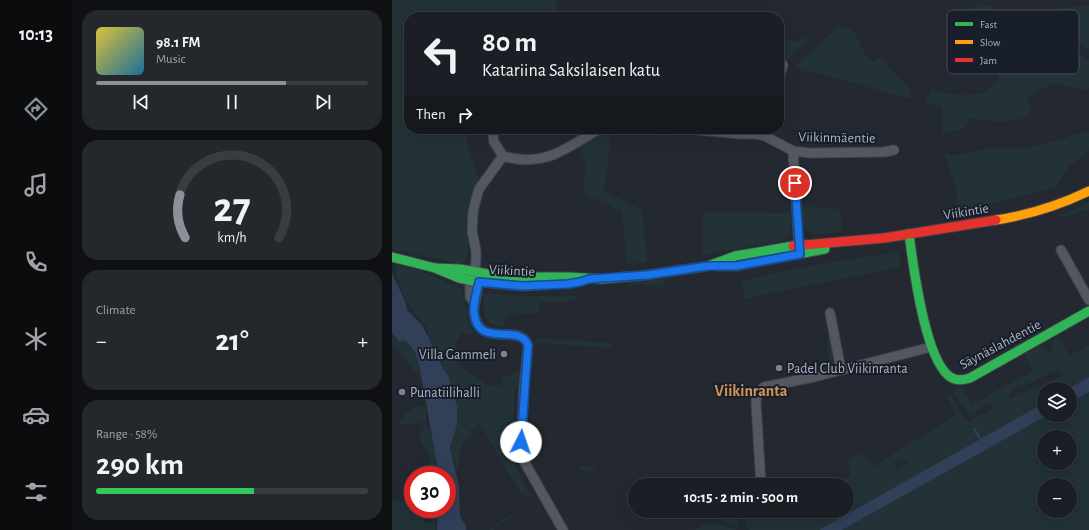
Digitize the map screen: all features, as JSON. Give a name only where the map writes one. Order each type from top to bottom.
[{"type":"main road","name":"Viikintie","points":[[435,268],[460,269],[522,277],[568,277],[589,279],[647,275],[708,266],[736,266],[799,250],[818,242],[843,242],[909,234],[1016,217],[1055,205],[1089,191]]},
{"type":"main road","name":"Säynäslahdentie","points":[[909,234],[918,294],[932,347],[945,373],[951,378],[961,380],[970,378],[1089,311]]},
{"type":"main road","name":"Viikintie","points":[[396,258],[435,268],[456,277],[474,281],[537,286],[574,283],[589,279]]},
{"type":"street","points":[[493,134],[494,142],[503,156],[511,159],[533,160],[555,155],[591,134]]},
{"type":"street","name":"Viikinmäentie","points":[[740,134],[756,134]]},
{"type":"street","name":"Viikinmäentie","points":[[768,134],[793,151],[825,153],[884,152],[894,150]]},
{"type":"street","points":[[793,151],[799,250]]},
{"type":"street","points":[[503,156],[479,189],[475,203],[472,222],[472,231],[476,251],[475,272],[470,297],[474,302],[475,318],[480,328],[490,334],[518,336],[526,341],[528,345],[524,387],[521,452],[527,466],[563,530]]},
{"type":"street","points":[[1061,250],[1089,300]]},
{"type":"street","points":[[830,313],[841,370]]},
{"type":"street","points":[[761,478],[756,403],[758,392],[764,387],[841,370],[932,347]]},
{"type":"shaded area","points":[[392,0],[556,0],[557,12],[404,12],[404,134],[467,134],[470,155],[479,178],[471,194],[467,212],[466,224],[468,247],[466,261],[460,264],[392,249]]},
{"type":"shaded area","points":[[984,4],[999,10],[966,10]]},
{"type":"shaded area","points":[[1089,5],[1089,49],[1079,44],[1079,10],[1051,10]]},
{"type":"shaded area","points":[[837,27],[852,29],[869,60],[874,61],[879,58],[887,62],[888,67],[906,85],[912,99],[795,67]]},
{"type":"shaded area","points":[[806,36],[808,38],[786,62],[784,62],[784,40],[799,42]]},
{"type":"shaded area","points":[[1079,55],[1089,61],[1089,88],[1087,91],[1055,83],[1042,89],[1027,99],[1032,110],[1026,117],[1013,121],[989,121],[969,118],[967,126],[963,129],[942,134],[942,107],[925,102],[931,90],[957,95],[977,94],[992,87],[998,79],[999,74],[1079,74]]},
{"type":"shaded area","points":[[1089,131],[1089,151],[1069,166],[1056,187],[957,213],[957,192],[944,154],[960,155],[995,147],[1029,148]]},
{"type":"shaded area","points":[[599,134],[612,134],[604,191],[642,210],[647,262],[627,264],[622,211],[584,194],[585,160],[579,147]]},
{"type":"shaded area","points":[[1089,202],[1089,209],[1060,219],[1061,215]]},
{"type":"shaded area","points":[[802,206],[840,209],[842,232],[814,235],[803,227]]},
{"type":"shaded area","points":[[703,212],[791,212],[792,228],[787,238],[783,241],[702,255]]},
{"type":"shaded area","points":[[898,252],[901,267],[744,299],[742,281],[800,268]]},
{"type":"shaded area","points":[[394,265],[414,268],[461,290],[469,325],[476,334],[462,333],[456,343],[455,352],[460,367],[483,381],[483,384],[501,386],[502,378],[522,370],[520,387],[515,386],[511,451],[514,463],[531,496],[529,497],[520,492],[480,424],[469,431],[471,435],[462,445],[457,472],[450,448],[457,425],[448,375],[443,369],[429,337],[426,326],[414,313],[403,294]]},
{"type":"shaded area","points":[[664,279],[664,288],[645,284],[629,285],[629,282]]},
{"type":"shaded area","points":[[576,286],[577,289],[519,292]]},
{"type":"shaded area","points":[[485,293],[522,296],[577,296],[575,301],[562,301],[561,303],[540,302],[539,313],[518,314],[516,312],[505,319],[503,326],[496,326],[488,321],[484,312],[483,295]]},
{"type":"shaded area","points":[[392,333],[400,342],[403,340],[408,343],[417,356],[422,378],[421,380],[392,342]]},
{"type":"shaded area","points":[[829,335],[834,363],[830,365],[827,341]]},
{"type":"shaded area","points":[[1058,336],[1069,355],[1089,345],[1089,377],[1077,384],[1077,382],[1048,382],[1062,376],[1059,370],[1013,389],[1008,399],[1037,387],[1037,407],[854,510],[854,478],[846,478],[851,476],[847,460],[863,453],[874,466],[956,415],[947,396],[950,393],[962,416],[968,422],[994,408],[990,404],[985,405],[971,415],[967,412],[954,393],[958,387],[962,389],[972,404],[1033,371],[1024,354],[1040,345],[1047,353],[1052,350],[1055,338]],"holes":[[[901,458],[908,462],[898,469],[893,464]]]},
{"type":"shaded area","points":[[537,338],[613,343],[612,348],[537,343]]},
{"type":"shaded area","points":[[1089,392],[1089,530],[842,530],[1037,421],[1077,422],[1077,399]]},
{"type":"shaded area","points":[[425,405],[427,427],[433,440],[437,466],[430,466],[429,456],[419,437],[424,428],[422,420],[414,424],[398,425],[398,422],[410,411]]},
{"type":"shaded area","points":[[578,466],[594,467],[593,472],[581,470]]},
{"type":"shaded area","points":[[404,500],[404,518],[424,518],[424,522],[435,523],[437,527],[436,530],[392,530],[392,501]]},
{"type":"shaded area","points":[[523,512],[504,521],[493,530],[490,530],[505,518]]},
{"type":"shaded area","points":[[718,518],[739,518],[738,525],[732,525]]},
{"type":"shaded area","points":[[746,518],[840,518],[819,530],[749,530],[745,522]]},
{"type":"shaded area","points":[[708,522],[716,523],[739,530],[694,530]]},
{"type":"water","points":[[392,273],[405,301],[407,310],[422,325],[443,369],[448,375],[457,406],[457,425],[450,448],[454,466],[438,466],[437,464],[419,364],[415,352],[408,343],[403,340],[400,342],[392,333]]},
{"type":"water","points":[[1089,377],[1089,392],[1077,399],[1077,384]]},
{"type":"water","points":[[1037,407],[1037,421],[842,530],[819,530],[840,518],[854,518],[854,510]]},
{"type":"water","points":[[456,473],[459,486],[460,516],[466,526],[466,530],[437,530],[438,518],[456,518]]},
{"type":"waterway","points":[[974,429],[981,440]]},
{"type":"traffic: fast","points":[[909,234],[917,289],[934,354],[943,369],[956,380],[970,378],[1089,311]]},
{"type":"traffic: fast","points":[[435,268],[460,269],[488,274],[522,277],[602,279],[647,275],[708,266],[735,256],[793,246]]},
{"type":"traffic: fast","points":[[718,266],[736,266],[825,249]]},
{"type":"traffic: fast","points":[[392,257],[435,268],[459,278],[479,282],[522,286],[542,285]]},
{"type":"traffic: slow","points":[[996,220],[1044,209],[1089,191]]},
{"type":"traffic: jam","points":[[793,246],[884,238],[996,220]]},
{"type":"place","name":"Villa Gammeli","points":[[504,354]]},
{"type":"place","name":"Padel Club Viikinranta","points":[[779,368]]},
{"type":"place","name":"Punatiilihalli","points":[[402,392]]},
{"type":"district","name":"Viikinranta","points":[[751,390]]},
{"type":"route","points":[[521,442],[528,345],[523,338],[518,336],[494,335],[480,328],[474,314],[474,302],[479,282],[522,286],[568,284],[589,279],[647,275],[708,266],[736,266],[800,254],[798,245],[799,231],[795,183]]}]
